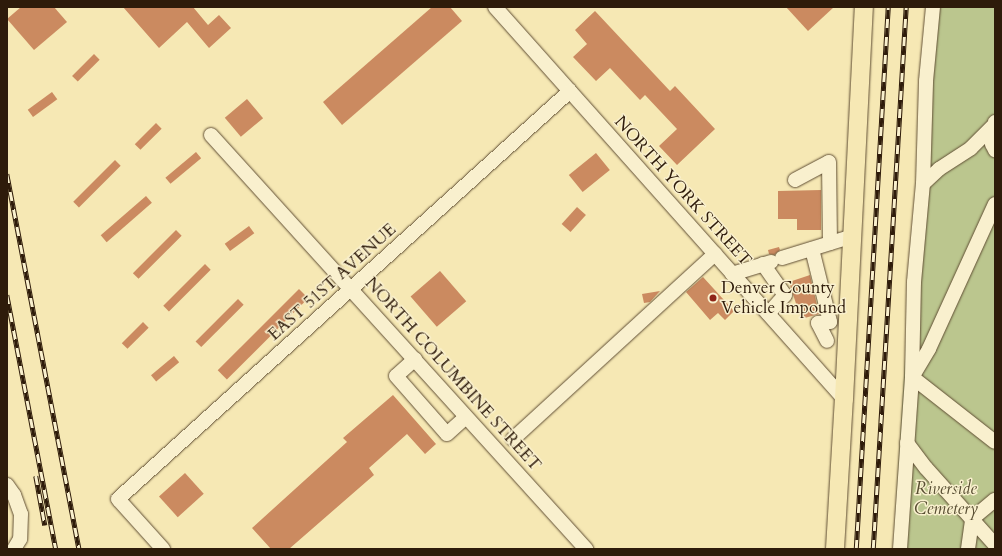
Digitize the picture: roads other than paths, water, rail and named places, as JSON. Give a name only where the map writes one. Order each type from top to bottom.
[{"type":"main road","points":[[835,549],[853,236],[864,7]]},
{"type":"street","name":"NORTH YORK STREET","points":[[494,7],[844,399]]},
{"type":"street","points":[[900,549],[912,376],[914,282],[924,154],[926,81],[933,7]]},
{"type":"street","name":"EAST 51ST AVENUE","points":[[163,549],[118,499],[570,91]]},
{"type":"street","points":[[922,184],[939,169],[971,148],[995,124]]},
{"type":"street","points":[[995,124],[992,144],[995,150]]},
{"type":"street","name":"NORTH COLUMBINE STREET","points":[[211,135],[586,549]]},
{"type":"street","points":[[971,148],[978,146],[988,149],[995,155]]},
{"type":"street","points":[[924,154],[927,161],[939,169]]},
{"type":"street","points":[[795,180],[829,162],[830,243]]},
{"type":"street","points":[[912,376],[929,349],[995,204]]},
{"type":"street","points":[[732,274],[853,236]]},
{"type":"street","points":[[812,249],[830,322],[818,323],[828,341]]},
{"type":"street","points":[[512,439],[715,254]]},
{"type":"street","points":[[768,314],[786,295],[772,261]]},
{"type":"street","points":[[415,359],[396,376],[447,434],[466,418]]},
{"type":"street","points":[[912,376],[995,442]]},
{"type":"street","points":[[907,443],[926,468],[995,545]]},
{"type":"street","points":[[7,485],[14,495],[21,514],[20,539],[14,549]]},
{"type":"street","points":[[968,549],[972,519],[995,500]]},
{"type":"railway","points":[[856,549],[888,7]]},
{"type":"railway","points":[[873,549],[906,7]]},
{"type":"railway","points":[[7,174],[79,549]]},
{"type":"railway","points":[[7,295],[56,549]]},
{"type":"railway","points":[[36,476],[45,525]]},
{"type":"place","name":"Denver County Vehicle Impound","points":[[713,298]]},
{"type":"park label","name":"Riverside Cemetery","points":[[946,499]]}]
